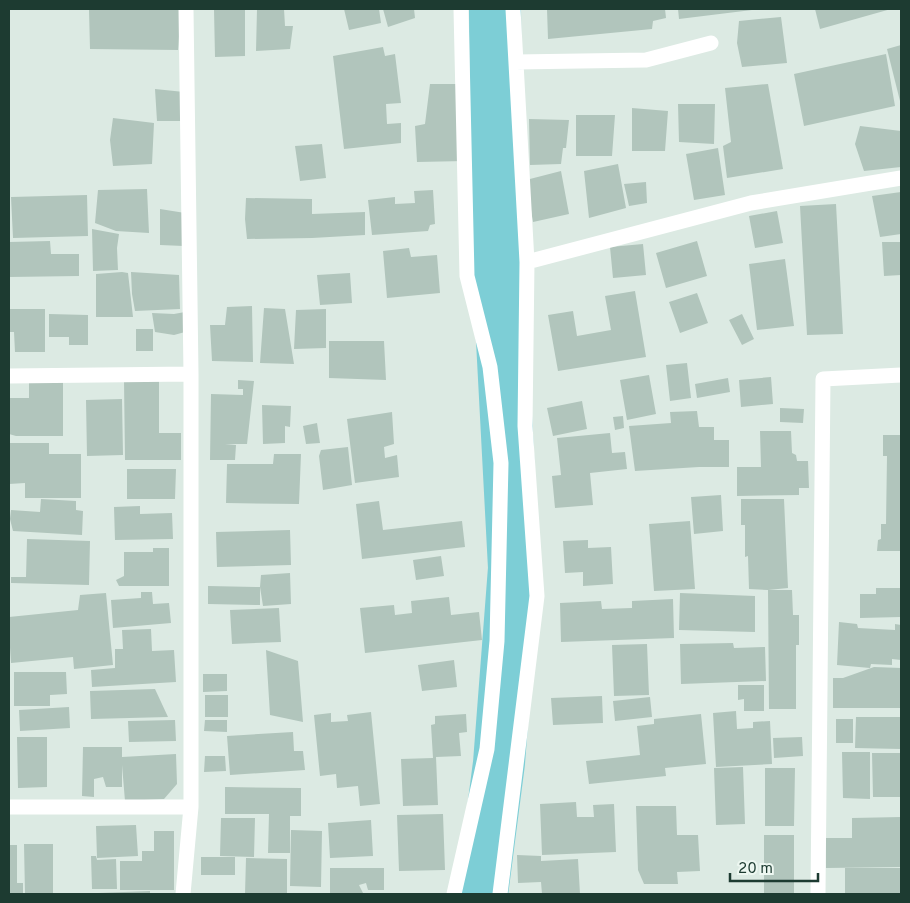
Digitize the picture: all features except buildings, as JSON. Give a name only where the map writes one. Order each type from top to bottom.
[{"type":"street","points":[[183,894],[191,807],[191,374],[186,9]]},
{"type":"street","points":[[454,894],[487,749],[497,641],[501,463],[490,367],[467,276],[461,9]]},
{"type":"street","points":[[500,894],[536,596],[525,426],[526,262],[513,9]]},
{"type":"street","points":[[516,62],[646,60],[711,42]]},
{"type":"street","points":[[526,262],[751,203],[901,178]]},
{"type":"street","points":[[9,376],[191,374]]},
{"type":"street","points":[[818,894],[823,379],[901,375]]},
{"type":"street","points":[[9,807],[191,807]]},
{"type":"waterway","points":[[482,894],[499,763],[514,568],[497,246],[495,9]]}]
